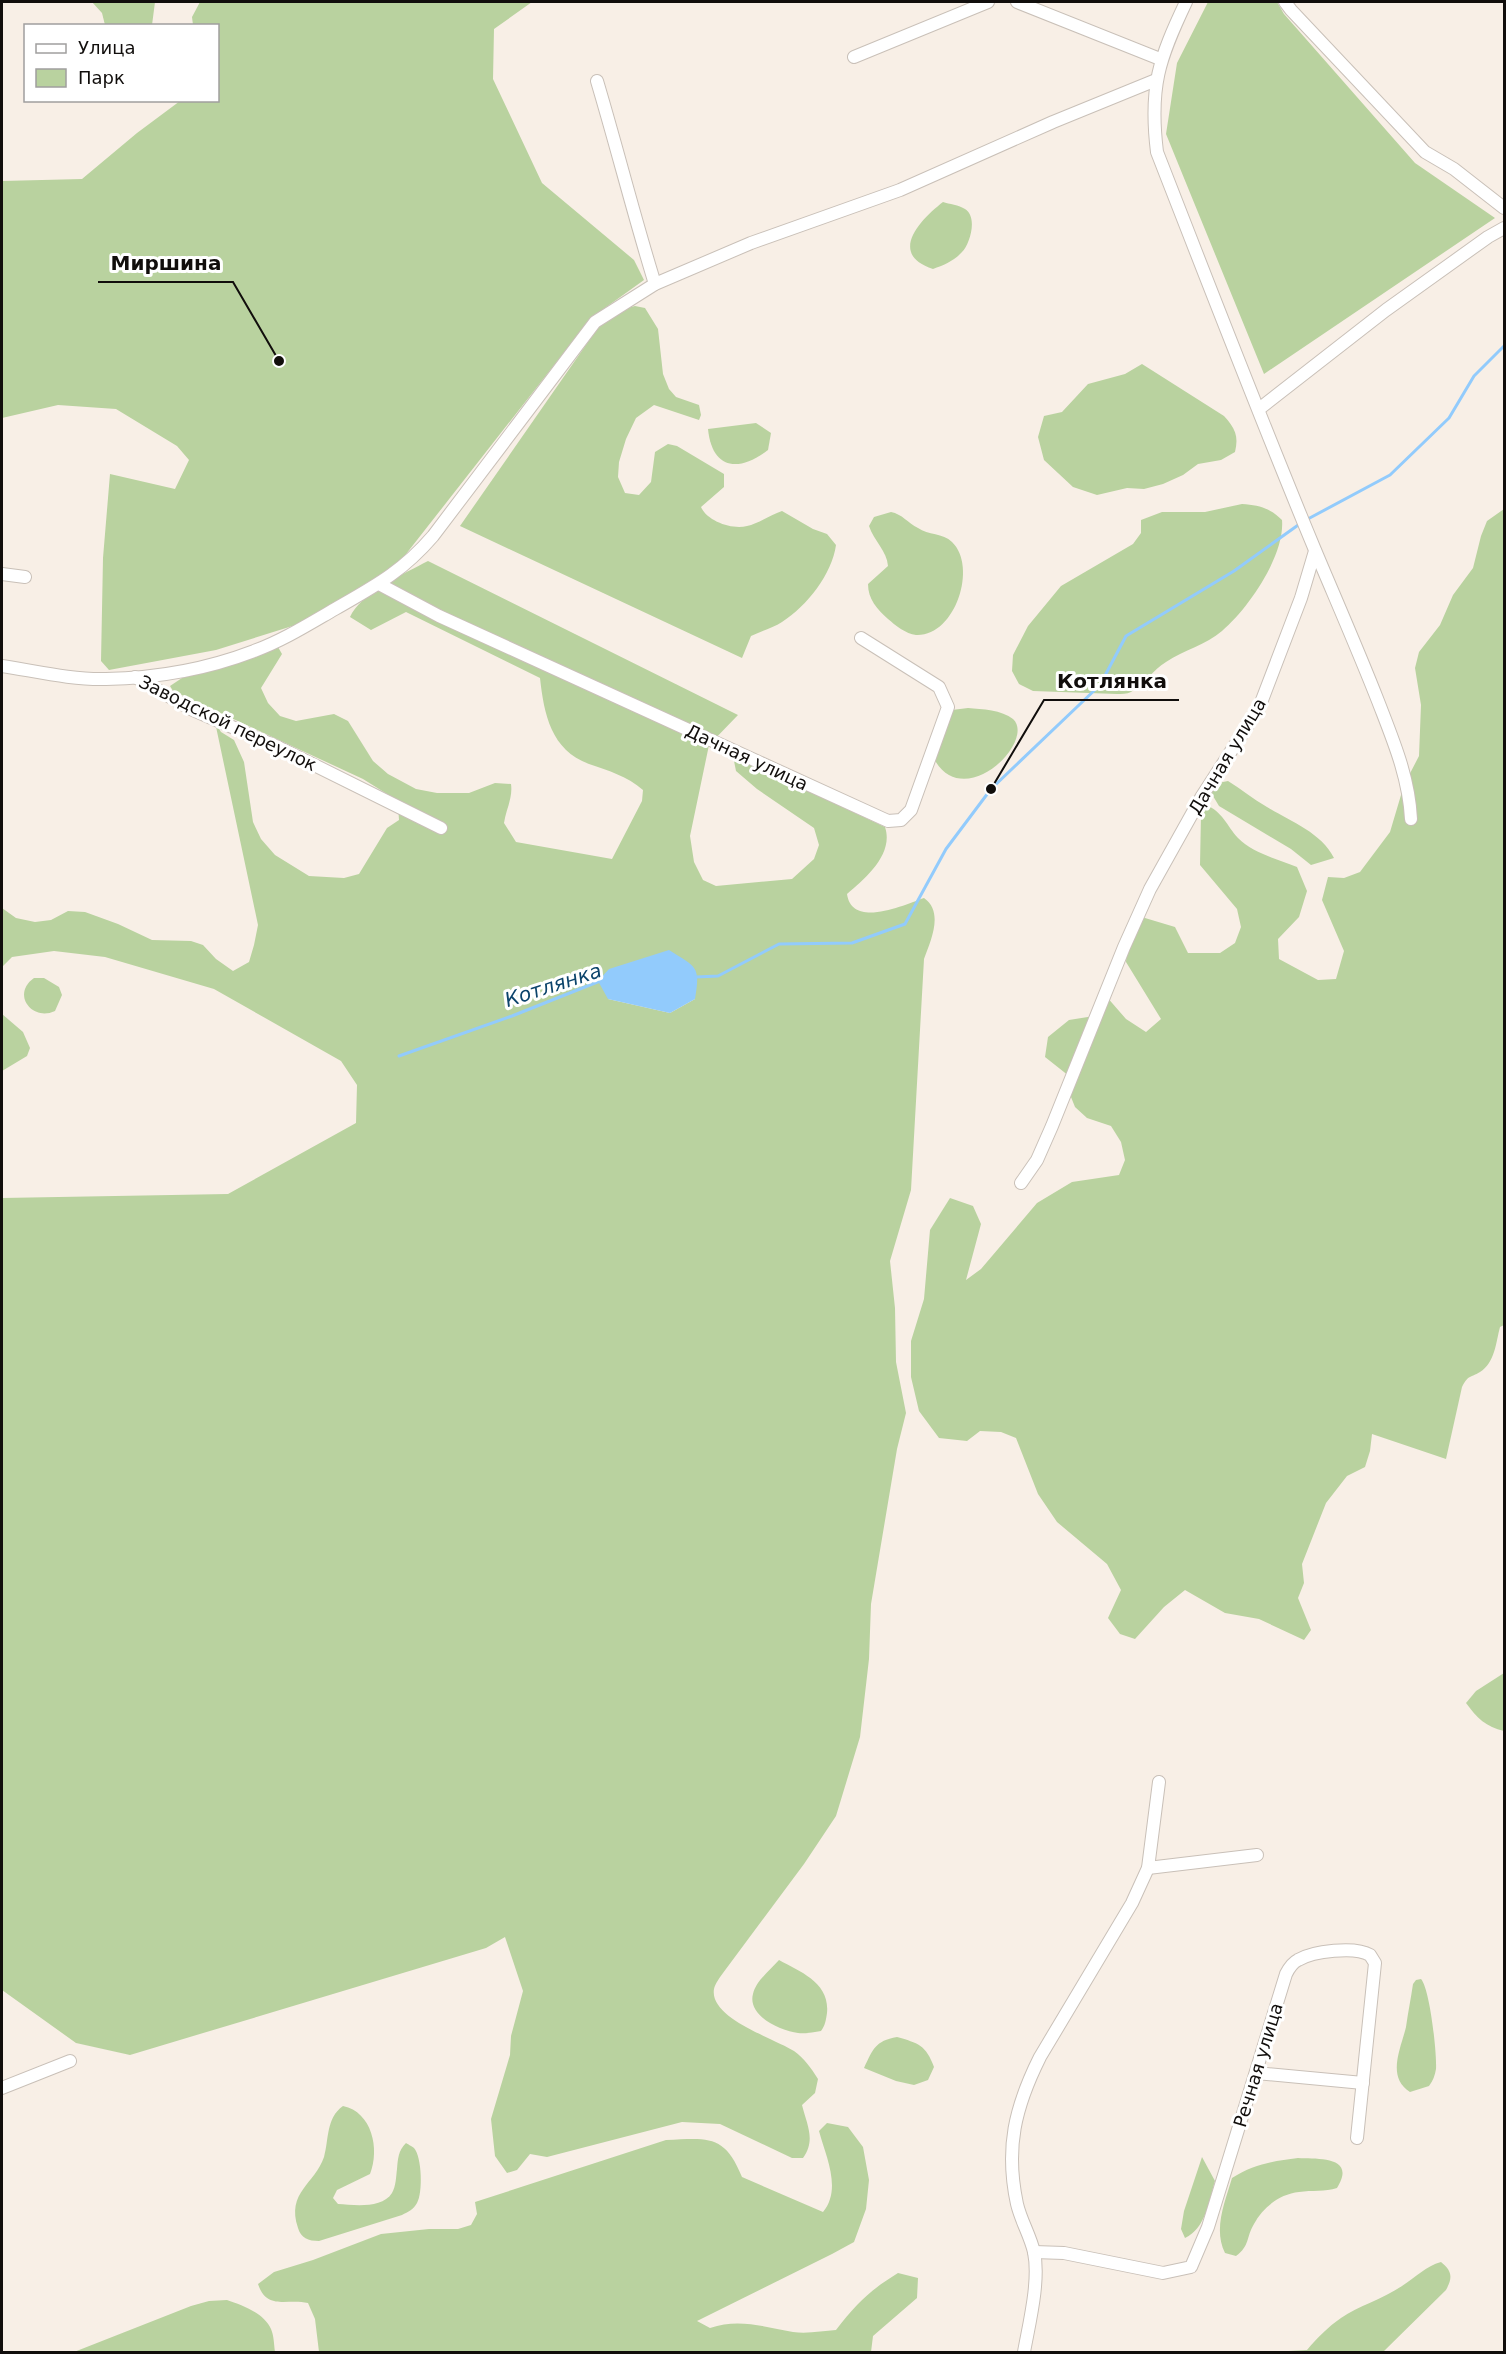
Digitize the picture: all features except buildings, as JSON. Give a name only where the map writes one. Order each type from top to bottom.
[{"type":"street","points":[[854,57],[988,2]]},
{"type":"street","points":[[1017,2],[1160,59]]},
{"type":"street","points":[[1186,2],[1160,59],[1156,80],[1154,126],[1157,152],[1259,409],[1278,464],[1356,645],[1398,754],[1410,796],[1412,819]]},
{"type":"street","points":[[1285,2],[1350,75],[1425,152],[1454,169],[1504,208]]},
{"type":"street","points":[[135,677],[198,668],[255,651],[379,584],[413,559],[433,536],[595,322],[655,284],[751,243],[900,190],[1053,122],[1156,80]]},
{"type":"street","points":[[597,81],[655,284]]},
{"type":"street","points":[[1259,409],[1386,310],[1504,228]]},
{"type":"street","name":"Дачная улица","points":[[1021,1183],[1037,1160],[1052,1126],[1124,947],[1150,889],[1202,796],[1259,708],[1301,598],[1315,551]]},
{"type":"street","points":[[2,574],[25,577]]},
{"type":"street","name":"Дачная улица","points":[[379,584],[439,616],[888,821],[901,820],[911,810],[948,707],[939,687],[861,638]]},
{"type":"street","name":"Заводской переулок","points":[[2,666],[98,679],[135,677],[191,709],[280,748],[441,828]]},
{"type":"street","points":[[1024,2352],[1034,2295],[1034,2252],[1021,2218],[1015,2189],[1011,2156],[1017,2112],[1040,2057],[1132,1903],[1148,1868],[1159,1782]]},
{"type":"street","points":[[1148,1868],[1257,1855]]},
{"type":"street","name":"Речная улица","points":[[1034,2252],[1064,2253],[1163,2273],[1184,2270],[1191,2266],[1208,2227],[1286,1974],[1293,1964],[1306,1956],[1327,1952],[1358,1951],[1370,1955],[1375,1963],[1357,2138]]},
{"type":"street","points":[[2,2088],[70,2061]]},
{"type":"street","points":[[1256,2073],[1363,2084]]},
{"type":"green space","points":[[92,2],[155,2],[152,24],[105,24],[102,13]]},
{"type":"green space","points":[[200,2],[532,2],[494,29],[493,79],[542,183],[634,260],[644,280],[591,318],[399,563],[302,623],[216,650],[109,670],[101,661],[103,558],[110,474],[175,489],[189,460],[177,446],[116,409],[58,405],[2,418],[2,181],[82,179],[179,102],[219,102],[219,24],[193,24],[192,17]]},
{"type":"green space","points":[[1208,2],[1277,2],[1284,14],[1415,163],[1495,218],[1264,374],[1166,134],[1177,63]]},
{"type":"green space","points":[[943,202],[960,206],[969,213],[971,231],[968,243],[959,255],[933,269],[919,263],[912,255],[910,246],[912,236],[918,227]]},
{"type":"green space","points":[[635,306],[645,308],[658,329],[663,374],[669,389],[676,397],[699,405],[701,415],[699,420],[654,405],[636,418],[619,462],[618,477],[625,493],[639,495],[651,482],[655,452],[668,444],[677,446],[724,474],[724,487],[701,507],[714,520],[741,527],[782,511],[813,529],[827,534],[836,545],[834,556],[824,578],[809,598],[782,622],[751,636],[742,658],[460,526],[604,319],[619,310]]},
{"type":"green space","points":[[1142,364],[1224,416],[1235,432],[1237,441],[1235,452],[1221,460],[1198,464],[1183,475],[1144,489],[1127,488],[1097,495],[1073,487],[1044,460],[1038,437],[1044,416],[1062,412],[1088,384],[1125,374]]},
{"type":"green space","points":[[756,423],[771,433],[768,450],[747,462],[737,464],[728,463],[715,452],[710,442],[708,429]]},
{"type":"green space","points":[[1242,504],[1264,508],[1278,516],[1282,520],[1281,534],[1278,549],[1254,595],[1222,631],[1166,662],[1128,693],[1033,691],[1019,684],[1012,671],[1013,655],[1028,626],[1061,586],[1133,544],[1141,533],[1141,520],[1162,512],[1205,512]]},
{"type":"green space","points":[[1504,509],[1504,1325],[1500,1327],[1489,1363],[1468,1379],[1462,1387],[1446,1459],[1372,1434],[1365,1467],[1347,1476],[1326,1503],[1302,1564],[1304,1583],[1298,1598],[1311,1630],[1304,1640],[1259,1619],[1225,1613],[1185,1590],[1164,1607],[1135,1639],[1120,1634],[1108,1618],[1121,1590],[1107,1564],[1057,1522],[1038,1494],[1016,1438],[1001,1432],[980,1431],[967,1441],[939,1438],[919,1411],[911,1377],[911,1341],[924,1299],[930,1230],[950,1198],[973,1206],[981,1224],[966,1280],[981,1269],[1037,1203],[1072,1182],[1119,1175],[1125,1160],[1121,1142],[1111,1126],[1087,1118],[1075,1107],[1069,1092],[1069,1076],[1045,1057],[1048,1037],[1069,1020],[1094,1016],[1106,996],[1126,1019],[1146,1032],[1161,1019],[1126,962],[1128,929],[1133,919],[1145,918],[1175,927],[1188,953],[1220,953],[1235,943],[1241,927],[1237,909],[1200,865],[1201,814],[1206,805],[1220,815],[1238,838],[1251,848],[1297,867],[1307,891],[1299,917],[1278,939],[1279,959],[1318,980],[1336,979],[1344,951],[1322,900],[1328,877],[1344,878],[1360,872],[1390,832],[1404,785],[1419,756],[1421,705],[1415,668],[1419,652],[1440,625],[1453,595],[1473,568],[1487,521]]},
{"type":"green space","points":[[891,512],[922,530],[948,539],[960,553],[963,567],[958,599],[942,625],[930,633],[916,635],[901,629],[880,611],[870,594],[868,584],[888,566],[869,526],[874,517]]},
{"type":"green space","points":[[428,561],[738,715],[709,745],[690,836],[694,862],[703,880],[716,886],[792,879],[814,859],[819,845],[814,828],[757,789],[736,771],[733,756],[885,827],[886,847],[870,873],[847,894],[851,905],[858,910],[880,912],[924,898],[930,904],[935,918],[924,959],[911,1190],[890,1261],[895,1308],[896,1362],[906,1413],[897,1449],[871,1604],[869,1659],[860,1737],[836,1816],[804,1864],[720,1976],[714,1989],[715,1999],[732,2018],[794,2051],[808,2064],[818,2079],[815,2093],[802,2105],[810,2139],[803,2158],[792,2158],[720,2124],[682,2122],[547,2157],[530,2154],[517,2170],[507,2173],[495,2156],[491,2119],[510,2055],[511,2036],[523,1991],[505,1937],[486,1948],[130,2055],[76,2043],[2,1990],[2,1198],[228,1194],[356,1123],[357,1085],[341,1061],[214,989],[105,957],[54,951],[12,957],[2,967],[2,908],[16,918],[35,922],[51,920],[68,911],[85,912],[152,940],[191,941],[203,945],[216,959],[233,971],[249,962],[258,925],[215,722],[221,732],[234,740],[244,762],[253,822],[261,839],[275,855],[309,876],[344,878],[359,874],[387,828],[399,820],[398,805],[387,794],[363,779],[173,691],[170,686],[182,678],[278,647],[282,654],[261,688],[268,703],[280,716],[296,721],[334,714],[348,721],[373,761],[388,774],[416,789],[437,793],[469,793],[495,783],[511,784],[504,823],[516,842],[612,859],[642,801],[643,790],[624,777],[576,758],[566,750],[558,740],[547,717],[540,678],[406,612],[371,630],[350,617],[355,608],[373,592]],"holes":[[[608,999],[695,999],[670,1013]]]},
{"type":"green space","points":[[968,708],[992,710],[1003,714],[1013,719],[1018,729],[1015,743],[1006,756],[977,777],[960,779],[945,772],[932,755],[952,710]]},
{"type":"green space","points":[[1228,781],[1313,834],[1334,858],[1311,865],[1291,849],[1219,806],[1210,791],[1213,784]]},
{"type":"green space","points":[[34,978],[44,978],[59,987],[62,995],[55,1011],[39,1013],[27,1005],[24,991],[27,984]]},
{"type":"green space","points":[[2,1014],[23,1032],[30,1048],[27,1056],[2,1071]]},
{"type":"green space","points":[[1504,1673],[1504,1731],[1482,1721],[1466,1703],[1476,1691]]},
{"type":"green space","points":[[779,1960],[805,1974],[819,1986],[824,1994],[827,2013],[821,2031],[791,2032],[767,2021],[755,2009],[753,1994],[755,1989]]},
{"type":"green space","points":[[1421,1979],[1430,2008],[1436,2069],[1429,2086],[1410,2092],[1399,2078],[1397,2062],[1413,1984],[1416,1980]]},
{"type":"green space","points":[[897,2037],[916,2043],[928,2054],[934,2067],[928,2080],[914,2085],[896,2081],[864,2068],[879,2044]]},
{"type":"green space","points":[[343,2106],[361,2116],[367,2124],[373,2143],[373,2164],[370,2174],[337,2190],[333,2198],[338,2204],[359,2205],[382,2202],[392,2193],[399,2155],[406,2143],[414,2148],[419,2159],[421,2175],[419,2198],[414,2207],[402,2215],[319,2241],[312,2240],[303,2237],[299,2231],[295,2216],[296,2206],[303,2189],[320,2166],[331,2123]]},
{"type":"green space","points":[[827,2123],[848,2127],[863,2147],[869,2180],[866,2209],[854,2242],[697,2321],[710,2328],[741,2324],[798,2333],[836,2330],[864,2298],[898,2273],[918,2278],[917,2298],[873,2336],[871,2352],[319,2352],[315,2319],[308,2303],[272,2301],[262,2292],[258,2284],[274,2272],[381,2234],[429,2229],[458,2229],[471,2225],[477,2214],[475,2202],[666,2140],[704,2139],[722,2146],[736,2163],[742,2177],[823,2212],[829,2203],[832,2183],[819,2131]]},
{"type":"green space","points":[[1202,2157],[1215,2181],[1202,2221],[1192,2234],[1185,2238],[1181,2229],[1184,2211]]},
{"type":"green space","points":[[1298,2158],[1324,2159],[1339,2165],[1342,2178],[1337,2188],[1285,2195],[1267,2207],[1258,2218],[1246,2245],[1236,2256],[1225,2253],[1220,2225],[1232,2178],[1248,2169],[1264,2164]]},
{"type":"green space","points":[[1441,2262],[1450,2274],[1446,2290],[1383,2352],[1269,2352],[1307,2350],[1341,2318],[1395,2291],[1426,2269]]},
{"type":"green space","points":[[227,2300],[246,2307],[268,2323],[275,2352],[74,2352],[191,2306],[209,2301]]},
{"type":"water","points":[[669,950],[691,964],[697,973],[695,999],[670,1013],[608,999],[598,981],[609,969]]},
{"type":"waterway","name":"Котлянка","points":[[1306,520],[1390,475],[1449,418],[1474,376],[1504,346]]},
{"type":"waterway","name":"Котлянка","points":[[696,977],[718,976],[779,944],[852,943],[905,924],[946,849],[991,789],[1100,685],[1126,636],[1234,571],[1301,523]]},
{"type":"waterway","name":"Котлянка","points":[[399,1056],[512,1016],[600,981]]},
{"type":"place","name":"Миршина","points":[[279,361]]},
{"type":"place","name":"Котлянка","points":[[991,789]]}]
